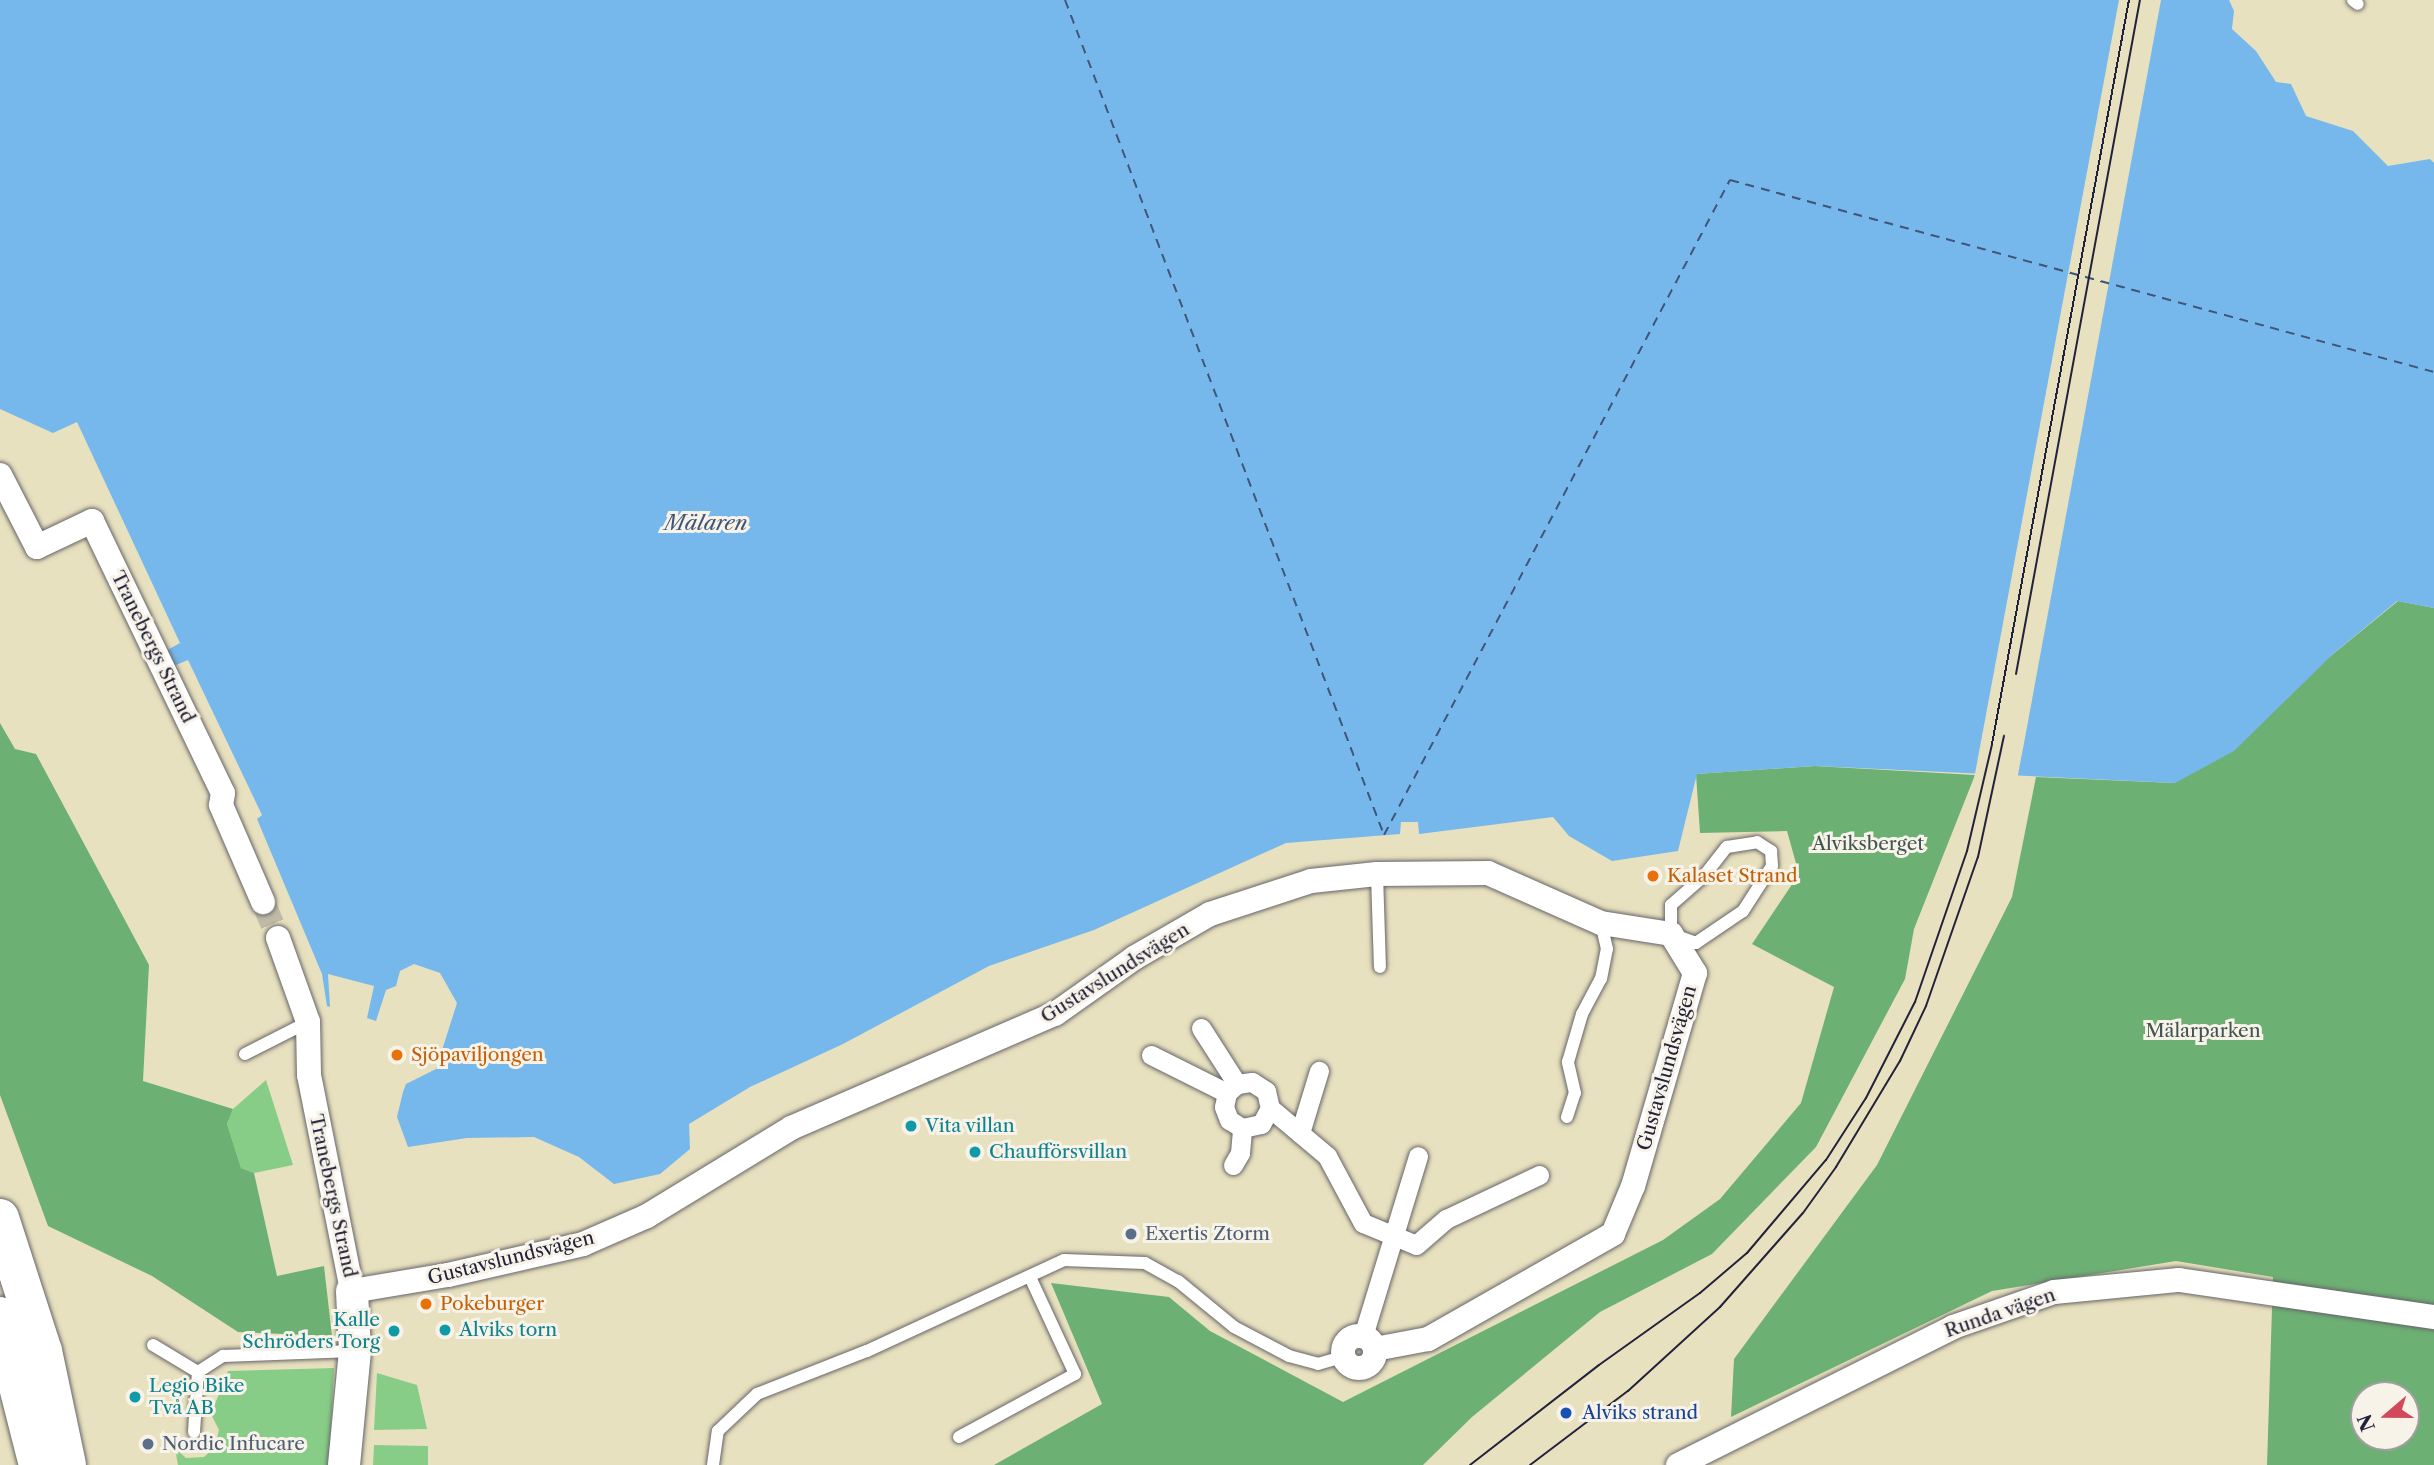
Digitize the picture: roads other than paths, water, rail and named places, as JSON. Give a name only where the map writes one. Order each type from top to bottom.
[{"type":"main road","points":[[0,1218],[43,1351],[67,1465]]},
{"type":"main road","points":[[0,1316],[38,1465]]},
{"type":"street","name":"Tranebergs Strand","points":[[0,475],[37,547],[92,521],[223,793],[221,805],[263,902]]},
{"type":"street","name":"Gustavslundsvägen","points":[[352,1291],[448,1275],[583,1244],[647,1216],[791,1128],[1055,1014],[1134,958],[1210,915],[1311,881],[1377,874],[1488,873],[1601,923],[1671,934],[1695,973],[1633,1186],[1613,1234],[1428,1339],[1369,1343],[1373,1360],[1363,1368],[1351,1367],[1343,1357]]},
{"type":"street","name":"Tranebergs Strand","points":[[278,938],[308,1022],[309,1075],[352,1291]]},
{"type":"street","points":[[1201,1028],[1232,1088]]},
{"type":"street","points":[[1151,1055],[1232,1088],[1252,1082],[1266,1091],[1270,1108],[1326,1156],[1363,1223],[1416,1245],[1446,1219],[1539,1175]]},
{"type":"street","points":[[1300,1133],[1319,1071]]},
{"type":"street","points":[[1232,1088],[1224,1107],[1229,1120],[1242,1128],[1261,1124],[1270,1108]]},
{"type":"street","points":[[1233,1165],[1240,1153],[1242,1128]]},
{"type":"street","points":[[1369,1343],[1393,1236],[1418,1156]]},
{"type":"street","name":"Runda vägen","points":[[1678,1465],[1953,1327],[2054,1292],[2179,1280],[2434,1317]]},
{"type":"street","points":[[344,1465],[355,1352],[352,1291]]},
{"type":"lane","points":[[1757,842],[1771,851],[1772,866],[1743,911],[1696,943],[1671,934],[1671,905],[1704,876],[1727,847],[1757,842]]},
{"type":"lane","points":[[1377,874],[1380,967]]},
{"type":"lane","points":[[1567,1117],[1575,1093],[1568,1062],[1582,1014],[1601,979],[1607,949],[1601,923]]},
{"type":"lane","points":[[245,1054],[308,1022]]},
{"type":"lane","name":"Gustavslundsvägen","points":[[713,1465],[719,1431],[757,1394],[1031,1279],[1064,1260],[1145,1263],[1178,1281],[1234,1327],[1289,1356],[1318,1364],[1343,1357]]},
{"type":"lane","points":[[959,1437],[1075,1374],[1031,1279]]},
{"type":"lane","points":[[153,1345],[198,1372]]},
{"type":"lane","points":[[198,1372],[223,1356],[355,1352]]},
{"type":"lane","points":[[194,1432],[198,1372]]},
{"type":"water","name":"Mälaren","points":[[0,0],[2229,0],[2234,11],[2232,29],[2256,51],[2276,82],[2291,84],[2306,116],[2353,131],[2388,166],[2430,159],[2434,163],[2434,608],[2397,601],[2333,654],[2234,751],[2175,783],[1815,766],[1697,774],[1678,851],[1612,861],[1569,836],[1553,817],[1419,834],[1418,822],[1401,822],[1400,834],[1286,843],[1094,930],[989,966],[843,1044],[750,1087],[689,1124],[690,1149],[660,1174],[614,1184],[579,1157],[534,1137],[467,1138],[408,1147],[397,1117],[403,1092],[406,1084],[436,1069],[457,1003],[440,973],[414,964],[400,971],[396,986],[386,990],[376,1021],[367,1018],[374,986],[328,974],[330,1007],[327,1006],[322,974],[257,819],[262,815],[188,660],[169,668],[162,653],[180,643],[77,422],[53,433],[0,409]]},
{"type":"tunnel","points":[[263,902],[278,938]]},
{"type":"tram line","points":[[1470,1465],[1599,1365],[1700,1293],[1747,1253],[1826,1160],[1866,1098],[1915,1002],[1967,851],[1992,744],[2129,0]]},
{"type":"tram line","points":[[2016,674],[2140,0]]},
{"type":"tram line","points":[[1530,1465],[1628,1391],[1720,1307],[1803,1213],[1836,1167],[1900,1061],[1926,1006],[1978,857],[2004,736]]},
{"type":"place","name":"Kalaset Strand","points":[[1653,876]]},
{"type":"place","name":"Sjöpaviljongen","points":[[397,1055]]},
{"type":"place","name":"Vita villan","points":[[911,1126]]},
{"type":"place","name":"Chaufförsvillan","points":[[975,1152]]},
{"type":"place","name":"Exertis Ztorm","points":[[1131,1234]]},
{"type":"place","name":"Pokeburger","points":[[426,1304]]},
{"type":"place","name":"Alviks torn","points":[[445,1330]]},
{"type":"place","name":"Kalle Schröders Torg","points":[[394,1331]]},
{"type":"place","name":"Legio Bike Två AB","points":[[135,1397]]},
{"type":"place","name":"Alviks strand","points":[[1566,1413]]},
{"type":"place","name":"Nordic Infucare","points":[[148,1444]]},
{"type":"park label","name":"Alviksberget","points":[[1868,844]]},
{"type":"park label","name":"Mälarparken","points":[[2203,1031]]}]
